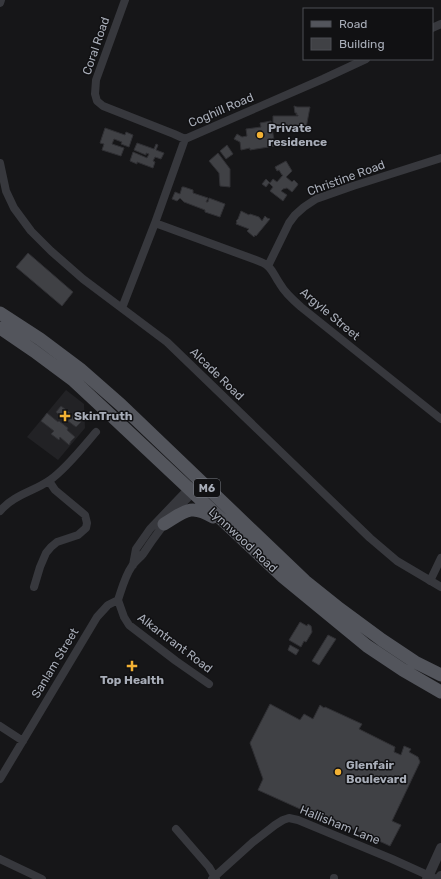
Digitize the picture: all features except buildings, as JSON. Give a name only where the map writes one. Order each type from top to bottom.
[{"type":"main road","name":"Lynnwood Road","points":[[0,313],[40,339],[80,369],[121,405],[305,580],[340,609],[415,662],[441,675]]},
{"type":"main road","name":"Lynnwood Road","points":[[0,328],[34,351],[72,380],[117,420],[283,577],[367,646],[403,670],[441,692]]},
{"type":"main road","points":[[164,524],[182,512],[199,510],[228,526]]},
{"type":"street","points":[[0,4],[1,0]]},
{"type":"street","name":"Coral Road","points":[[125,0],[96,80],[95,94],[103,106],[185,139]]},
{"type":"street","name":"Coghill Road","points":[[122,308],[155,223],[185,139],[364,60]]},
{"type":"street","name":"Christine Road","points":[[268,266],[294,215],[316,199],[441,158]]},
{"type":"street","name":"Alcade Road","points":[[0,164],[6,191],[14,208],[31,231],[51,251],[83,279],[167,342],[370,538],[397,561],[441,587]]},
{"type":"street","points":[[155,223],[256,260],[268,266]]},
{"type":"street","name":"Argyle Street","points":[[268,266],[287,294],[301,307],[441,419]]},
{"type":"street","points":[[0,511],[16,497],[50,480],[60,473],[96,432]]},
{"type":"street","points":[[34,587],[46,553],[57,542],[78,535],[86,528],[87,523],[86,515],[55,490],[50,480]]},
{"type":"street","points":[[133,565],[136,549],[150,529],[201,482]]},
{"type":"street","points":[[118,600],[125,580],[133,565],[140,558],[191,490]]},
{"type":"street","points":[[430,581],[441,558]]},
{"type":"street","name":"Alkantrant Road","points":[[118,600],[124,617],[129,625],[209,684]]},
{"type":"street","name":"Sanlam Street","points":[[0,779],[97,617],[108,605],[118,600]]},
{"type":"street","points":[[0,726],[23,741]]},
{"type":"street","name":"Hallisham Lane","points":[[214,878],[253,842],[282,820],[289,818],[298,820],[392,858],[430,878]]},
{"type":"street","points":[[176,829],[209,867],[214,878]]},
{"type":"street","points":[[430,878],[441,848]]},
{"type":"street","points":[[0,859],[42,879]]},
{"type":"shaded area","name":"SkinTruth","points":[[66,390],[84,404],[85,428],[58,460],[27,437]]},
{"type":"place","name":"Private residence","points":[[260,135]]},
{"type":"place","name":"SkinTruth","points":[[65,416]]},
{"type":"place","name":"Top Health","points":[[132,666]]},
{"type":"place","name":"Glenfair Boulevard","points":[[338,772]]}]
